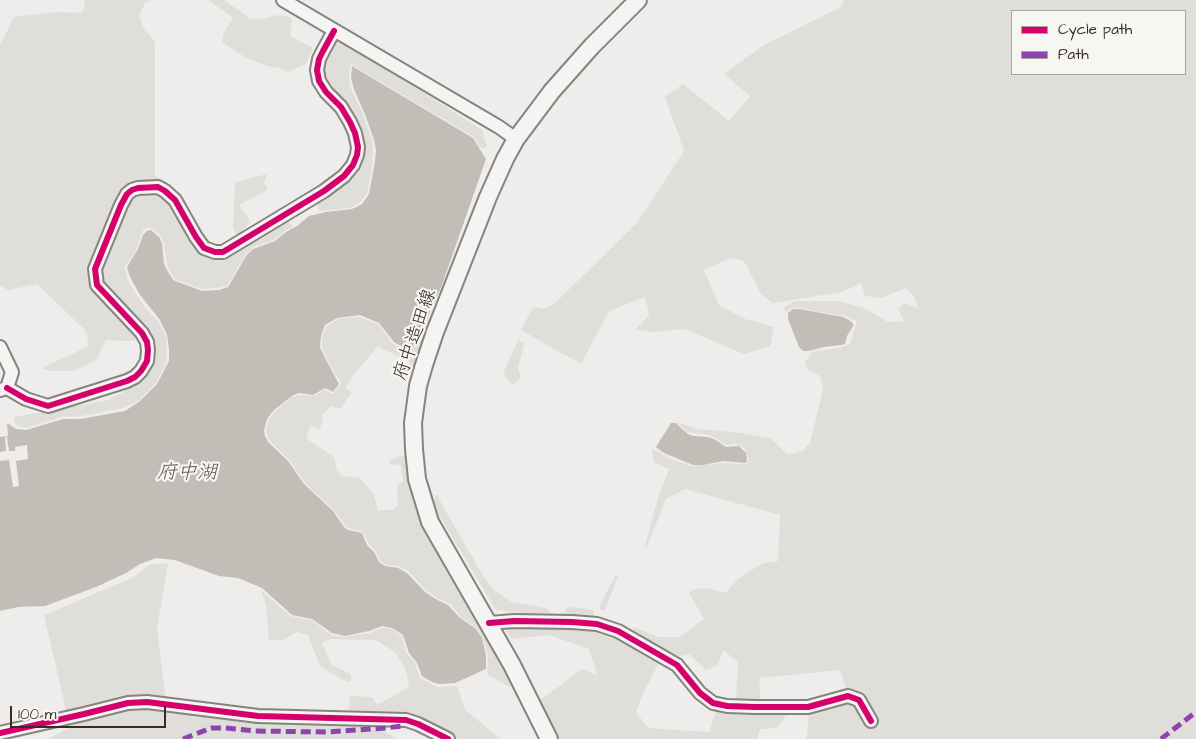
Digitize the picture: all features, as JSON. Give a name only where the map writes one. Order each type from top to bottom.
[{"type":"main road","name":"府中造田線","points":[[549,739],[512,666],[430,522],[417,479],[413,423],[418,386],[435,332],[505,159],[516,139],[552,91],[592,46],[638,0]]},
{"type":"street","points":[[283,0],[499,127],[516,139]]},
{"type":"street","points":[[0,347],[12,372],[4,389],[48,406],[127,381],[141,371],[147,362],[147,342],[142,333],[97,285],[95,269],[126,194],[138,188],[158,188],[165,191],[175,200],[196,238],[204,248],[215,252],[223,252],[324,191],[344,176],[353,165],[357,155],[358,147],[355,133],[341,107],[326,92],[319,81],[317,70],[319,59],[334,31]]},
{"type":"street","points":[[488,623],[514,621],[597,624],[618,631],[677,666],[700,693],[713,703],[727,706],[808,707],[848,696],[859,700],[871,721]]},
{"type":"street","points":[[0,733],[128,703],[147,702],[258,716],[406,720],[448,739]]},
{"type":"shaded area","points":[[85,0],[150,0],[145,3],[139,15],[144,29],[155,42],[155,176],[181,194],[206,239],[210,253],[285,218],[293,227],[274,240],[253,247],[245,255],[227,286],[202,289],[174,279],[167,265],[161,236],[152,228],[143,230],[136,250],[125,267],[128,281],[144,306],[160,324],[166,337],[167,361],[156,383],[138,401],[123,408],[82,416],[62,417],[26,428],[18,426],[14,422],[14,417],[105,401],[122,393],[138,380],[151,338],[129,341],[106,340],[96,360],[74,371],[51,371],[42,368],[89,346],[86,331],[37,284],[8,290],[0,285],[0,45],[14,17],[56,12],[83,13]]},
{"type":"shaded area","points":[[208,0],[224,0],[251,19],[278,15],[290,17],[292,21],[290,36],[313,48],[306,64],[287,72],[246,58],[222,42],[224,32],[233,18]]},
{"type":"shaded area","points":[[844,0],[1196,0],[1196,739],[806,739],[809,713],[851,702],[840,670],[759,678],[761,701],[736,700],[738,662],[723,650],[718,665],[706,670],[689,654],[673,657],[632,632],[634,627],[658,637],[679,637],[704,619],[689,593],[694,589],[707,588],[725,593],[739,578],[761,564],[778,561],[780,515],[685,489],[666,499],[646,549],[645,546],[657,501],[669,469],[654,462],[652,448],[670,459],[692,466],[724,463],[747,464],[749,459],[744,448],[737,444],[726,445],[709,435],[687,432],[678,423],[699,429],[770,438],[788,455],[802,451],[810,443],[823,389],[820,376],[808,370],[805,362],[812,352],[850,344],[857,321],[845,316],[798,308],[792,308],[786,312],[783,308],[795,301],[837,301],[864,308],[888,322],[904,321],[898,309],[905,303],[918,309],[914,296],[906,288],[881,298],[865,296],[861,283],[842,292],[773,303],[761,294],[744,261],[730,258],[704,270],[719,305],[745,319],[774,327],[770,346],[744,354],[685,329],[653,332],[636,329],[649,315],[645,297],[609,311],[581,364],[521,330],[533,307],[544,309],[555,303],[636,224],[684,151],[665,97],[683,84],[729,121],[750,96],[724,74],[764,45],[841,7]]},
{"type":"shaded area","points":[[334,36],[482,130],[487,147],[481,148],[474,137],[351,64],[349,75],[350,87],[372,140],[372,167],[367,194],[351,208],[319,211],[317,200],[360,159],[354,119],[348,103],[324,84],[321,68]]},
{"type":"shaded area","points":[[267,174],[264,183],[268,190],[239,205],[250,221],[238,238],[233,227],[235,182]]},
{"type":"shaded area","points":[[442,291],[444,292],[417,370],[410,367],[410,363],[378,346],[345,388],[352,392],[340,409],[332,406],[321,416],[323,421],[319,430],[311,425],[306,438],[335,458],[336,469],[341,476],[360,478],[374,495],[378,510],[392,510],[398,506],[397,486],[403,481],[401,465],[390,464],[390,460],[408,454],[418,514],[515,687],[508,686],[487,674],[488,655],[482,636],[476,628],[459,615],[450,603],[438,599],[426,590],[408,571],[398,566],[386,565],[380,560],[363,532],[348,528],[334,510],[305,483],[289,460],[269,440],[266,430],[269,420],[275,411],[292,397],[299,395],[314,396],[324,390],[333,394],[341,383],[327,360],[322,347],[322,336],[327,326],[338,319],[359,317],[378,324],[393,344],[408,351],[416,346]]},
{"type":"shaded area","points":[[518,340],[524,344],[518,368],[521,378],[512,386],[503,373]]},
{"type":"shaded area","points":[[436,494],[485,579],[495,591],[512,602],[546,608],[552,613],[537,615],[496,610],[433,505]]},
{"type":"shaded area","points":[[168,563],[157,628],[167,710],[368,723],[398,739],[48,739],[70,727],[44,615],[132,578],[149,565]]},
{"type":"shaded area","points":[[615,576],[618,576],[605,610],[601,610],[599,607]]},
{"type":"shaded area","points":[[261,590],[290,616],[313,621],[331,635],[345,637],[370,633],[382,628],[392,629],[401,636],[407,654],[415,663],[420,678],[437,687],[457,686],[465,710],[501,739],[458,739],[411,716],[349,711],[350,696],[372,697],[377,704],[409,687],[406,670],[395,652],[376,640],[330,639],[322,643],[332,665],[351,674],[351,680],[347,682],[321,667],[308,635],[297,632],[283,640],[269,640],[266,605]]},
{"type":"shaded area","points":[[574,607],[594,611],[593,617],[563,613],[567,608]]},
{"type":"shaded area","points":[[515,626],[596,629],[617,636],[660,661],[642,695],[636,712],[648,728],[709,732],[717,709],[788,712],[777,728],[760,729],[757,739],[560,739],[538,702],[582,669],[597,675],[589,649],[549,635],[512,639],[506,631]]},
{"type":"water","name":"府中湖","points":[[352,66],[473,138],[486,159],[442,285],[413,347],[406,349],[394,342],[379,323],[360,315],[337,318],[325,325],[320,347],[339,384],[333,392],[325,388],[313,395],[298,393],[292,396],[274,410],[267,419],[264,430],[265,436],[268,442],[288,461],[304,484],[333,511],[344,527],[348,530],[362,533],[367,545],[374,552],[379,562],[385,566],[398,568],[407,573],[425,592],[448,605],[459,617],[476,629],[482,638],[486,655],[486,669],[455,683],[439,684],[432,682],[422,676],[417,663],[409,653],[403,635],[392,628],[382,626],[345,636],[332,633],[312,619],[292,615],[262,588],[238,578],[219,576],[175,560],[156,558],[140,564],[96,587],[45,606],[18,607],[0,611],[0,437],[8,436],[7,423],[16,429],[26,430],[63,419],[80,419],[125,411],[140,401],[157,384],[169,361],[167,335],[160,320],[140,295],[127,267],[138,249],[143,235],[147,231],[151,230],[159,237],[162,243],[164,264],[173,280],[202,291],[219,290],[228,287],[246,256],[253,249],[275,241],[309,216],[352,209],[362,204],[369,194],[376,150],[366,117],[354,89],[351,78]]},
{"type":"water","points":[[793,309],[843,317],[849,320],[853,323],[853,326],[845,344],[808,351],[802,350],[788,319],[788,313]]},
{"type":"water","points":[[671,423],[676,423],[693,436],[708,437],[726,447],[739,446],[746,453],[746,463],[724,461],[693,465],[664,453],[656,447]]},
{"type":"pier","points":[[5,437],[7,437],[9,451],[15,451],[15,447],[27,445],[28,459],[16,461],[19,486],[13,487],[9,460],[0,461],[0,452],[6,451]]},
{"type":"marked path","points":[[1161,739],[1196,712]]},
{"type":"marked path","points":[[183,739],[211,728],[328,732],[403,726]]},
{"type":"cycle path","points":[[7,388],[26,399],[48,406],[127,381],[141,371],[147,361],[147,342],[142,333],[97,285],[95,269],[121,205],[127,194],[132,190],[158,187],[165,191],[175,200],[204,248],[215,252],[223,252],[324,191],[344,176],[353,165],[357,155],[358,147],[355,133],[341,107],[326,92],[319,81],[317,70],[319,59],[334,31]]},
{"type":"cycle path","points":[[489,623],[514,621],[597,624],[618,631],[677,665],[700,693],[713,703],[727,706],[808,707],[848,696],[859,700],[871,721]]},
{"type":"cycle path","points":[[0,733],[128,703],[147,702],[258,716],[406,720],[448,739]]}]
